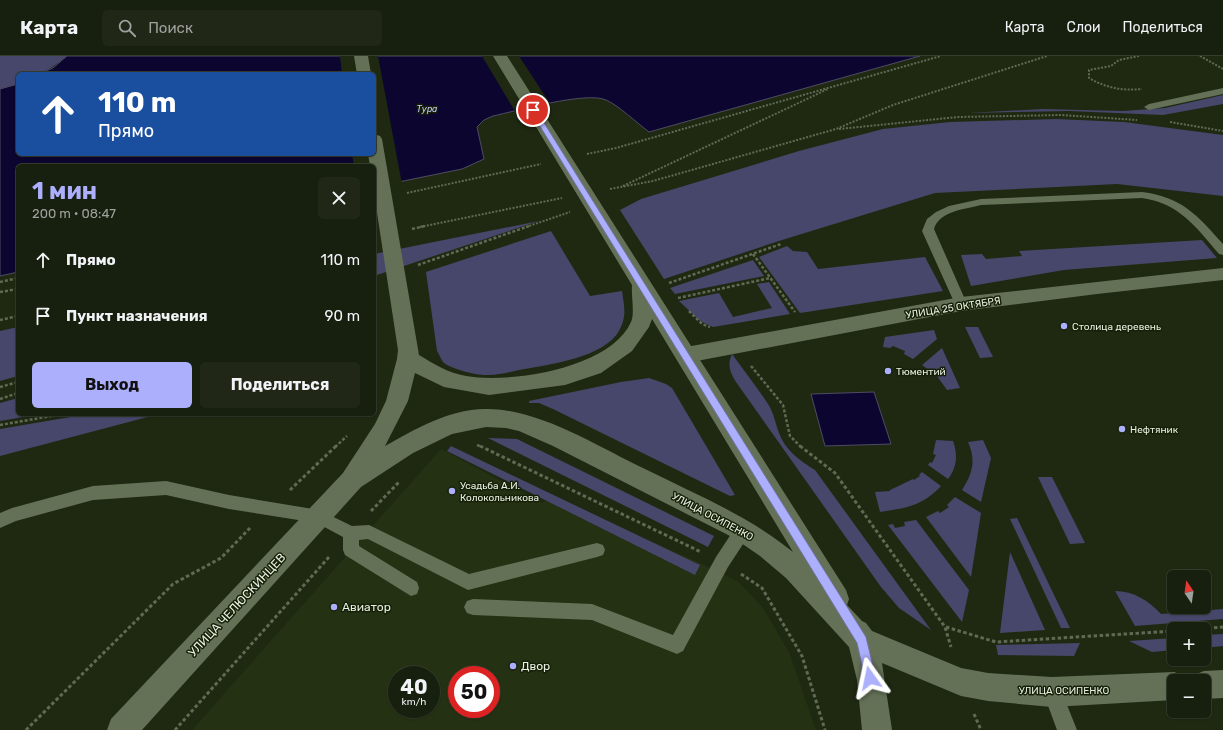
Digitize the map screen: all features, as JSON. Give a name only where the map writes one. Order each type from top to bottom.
[{"type":"main road","points":[[361,56],[364,72]]},
{"type":"main road","points":[[500,56],[862,641],[876,703],[877,730]]},
{"type":"main road","points":[[352,480],[384,429],[397,401],[408,354],[376,152]]},
{"type":"main road","name":"УЛИЦА 25 ОКТЯБРЯ","points":[[686,355],[961,304],[1097,287],[1223,274]]},
{"type":"main road","points":[[408,354],[444,378],[466,384],[489,387],[565,377],[593,366],[625,346],[642,322],[643,309],[641,284]]},
{"type":"main road","name":"УЛИЦА ОСИПЕНКО","points":[[352,480],[412,442],[448,426],[478,420],[504,419],[531,426],[560,439],[743,530],[769,548],[795,570],[862,641],[961,682],[988,687],[1052,692],[1167,686]]},
{"type":"main road","name":"УЛИЦА ЧЕЛЮСКИНЦЕВ","points":[[122,730],[352,480]]},
{"type":"main road","points":[[1211,685],[1223,684]]},
{"type":"lane","points":[[1149,107],[1223,91]]},
{"type":"lane","points":[[961,304],[928,231],[931,220],[942,213],[981,202],[1142,195],[1163,198],[1178,206],[1192,218],[1223,251]]},
{"type":"lane","points":[[0,521],[12,515],[93,493],[166,488],[270,509],[319,517],[351,533],[369,532],[468,582],[597,550]]},
{"type":"lane","points":[[473,607],[592,612],[677,645],[720,567],[743,530]]},
{"type":"lane","points":[[351,533],[351,550],[411,588]]},
{"type":"lane","points":[[1052,692],[1067,730]]},
{"type":"path","points":[[584,155],[616,148],[941,56]]},
{"type":"path","points":[[603,190],[653,181],[836,129],[893,105],[1047,56]]},
{"type":"path","points":[[1138,56],[1119,60],[1111,66],[1089,70],[1089,78],[1098,84],[1114,90],[1132,91],[1147,88]]},
{"type":"path","points":[[1200,56],[1223,69]]},
{"type":"path","points":[[836,129],[958,117],[1061,115],[1139,120]]},
{"type":"path","points":[[1162,122],[1223,131]]},
{"type":"path","points":[[405,194],[545,163]]},
{"type":"path","points":[[411,229],[566,197]]},
{"type":"path","points":[[665,285],[781,244]]},
{"type":"path","points":[[753,254],[798,317]]},
{"type":"path","points":[[0,282],[16,278]]},
{"type":"path","points":[[681,304],[676,299],[770,278]]},
{"type":"path","points":[[0,292],[16,289]]},
{"type":"path","points":[[686,309],[702,324],[712,328],[727,330],[757,376],[783,405],[790,436],[806,452],[835,473],[945,627],[961,682],[981,730]]},
{"type":"path","points":[[0,320],[16,316]]},
{"type":"path","points":[[0,387],[16,383]]},
{"type":"path","points":[[0,399],[16,395]]},
{"type":"path","points":[[0,425],[51,416]]},
{"type":"path","points":[[26,730],[173,584],[221,558],[350,433]]},
{"type":"path","points":[[945,627],[996,642],[1167,631]]},
{"type":"path","points":[[1211,628],[1223,627]]},
{"type":"shaded area","points":[[0,56],[67,56],[54,66],[42,72],[16,72],[16,85],[0,89]]},
{"type":"shaded area","points":[[1223,95],[1223,104],[1163,115],[1069,111],[968,113],[1043,109],[1123,111],[1165,108]]},
{"type":"shaded area","points":[[1056,119],[1124,122],[1223,135],[1223,196],[1117,184],[935,193],[782,240],[664,279],[620,210],[641,199],[799,151],[883,129],[950,122]]},
{"type":"shaded area","points":[[539,221],[376,275],[376,254]]},
{"type":"shaded area","points":[[551,231],[590,296],[622,291],[624,319],[620,329],[613,339],[602,347],[575,358],[545,366],[496,374],[484,375],[472,373],[452,367],[443,362],[437,351],[426,272]]},
{"type":"shaded area","points":[[1202,240],[1217,258],[1064,270],[971,286],[961,255],[982,254],[986,259],[1022,256],[1019,251]]},
{"type":"shaded area","points":[[787,246],[793,251],[807,252],[818,269],[925,257],[943,291],[800,313],[759,257]]},
{"type":"shaded area","points":[[753,260],[764,276],[675,294],[670,288]]},
{"type":"shaded area","points":[[769,282],[790,314],[713,327],[700,321],[679,301],[719,293],[733,317],[772,308],[757,284]]},
{"type":"shaded area","points":[[16,327],[16,377],[0,381],[0,331]]},
{"type":"shaded area","points":[[965,327],[978,327],[993,357],[980,358]]},
{"type":"shaded area","points":[[934,330],[937,339],[913,359],[904,354],[905,351],[893,346],[890,348],[883,347],[885,337]]},
{"type":"shaded area","points":[[942,348],[960,388],[947,390],[937,376],[922,365]]},
{"type":"shaded area","points":[[732,354],[770,407],[785,445],[799,459],[815,470],[931,630],[899,608],[881,587],[736,382],[730,368]]},
{"type":"shaded area","points":[[649,378],[666,384],[672,388],[735,495],[730,496],[553,409],[539,403],[529,403],[529,401],[621,382]]},
{"type":"shaded area","points":[[16,399],[16,416],[29,416],[0,421],[0,403]]},
{"type":"shaded area","points":[[76,416],[151,416],[0,456],[0,429]]},
{"type":"shaded area","points":[[488,438],[517,439],[714,536],[708,547]]},
{"type":"shaded area","points":[[936,440],[953,441],[955,446],[956,461],[948,479],[928,465],[930,462],[932,463],[936,455],[933,454]]},
{"type":"shaded area","points":[[983,440],[991,458],[981,502],[962,490],[969,478],[973,461],[968,442]]},
{"type":"shaded area","points":[[451,446],[700,565],[695,575],[447,451]]},
{"type":"shaded area","points":[[441,449],[543,503],[548,496],[718,571],[739,582],[763,608],[789,652],[816,730],[192,730]]},
{"type":"shaded area","points":[[922,472],[941,486],[927,498],[914,505],[880,512],[875,492],[890,491],[913,479],[914,480],[920,476],[919,475]]},
{"type":"shaded area","points":[[1038,477],[1052,477],[1085,543],[1070,544]]},
{"type":"shaded area","points":[[955,497],[981,513],[971,577],[926,517],[938,511],[940,513],[949,507],[947,505]]},
{"type":"shaded area","points":[[1017,518],[1070,628],[1061,628],[1010,519]]},
{"type":"shaded area","points":[[916,520],[969,590],[962,622],[888,525],[893,524],[895,528],[905,526],[904,522]]},
{"type":"shaded area","points":[[1010,552],[1045,630],[1000,633]]},
{"type":"shaded area","points":[[1115,591],[1122,591],[1141,598],[1161,614],[1211,614],[1211,610],[1223,609],[1223,619],[1167,622],[1167,623],[1135,626]]},
{"type":"shaded area","points":[[1223,634],[1223,646],[1211,647],[1211,635]]},
{"type":"shaded area","points":[[1167,638],[1167,651],[1152,652],[1129,641]]},
{"type":"shaded area","points":[[1080,643],[1074,656],[998,655],[996,645]]},
{"type":"water","name":"Тура","points":[[67,56],[920,56],[649,132],[616,106],[606,100],[597,98],[568,100],[493,116],[484,120],[477,127],[484,159],[462,169],[379,186],[376,174],[376,164],[16,164],[16,272],[0,276],[0,89],[16,85],[16,156],[376,156],[376,72],[44,72],[53,68]]},
{"type":"water","points":[[874,392],[891,444],[825,446],[811,394]]},
{"type":"pier","points":[[340,56],[378,56],[402,184],[380,188],[376,194],[376,164],[354,164],[352,156],[376,156],[376,72],[342,72]]},
{"type":"pier","points":[[482,56],[519,56],[551,105],[516,113]]},
{"type":"place","name":"Столица деревень","points":[[1064,326]]},
{"type":"place","name":"Тюментий","points":[[888,371]]},
{"type":"place","name":"Нефтяник","points":[[1122,429]]},
{"type":"place","name":"Усадьба А.И. Колокольникова","points":[[452,491]]},
{"type":"place","name":"Авиатор","points":[[334,607]]},
{"type":"place","name":"Двор","points":[[513,666]]},
{"type":"route","points":[[533,110],[862,641],[870,678]]}]
